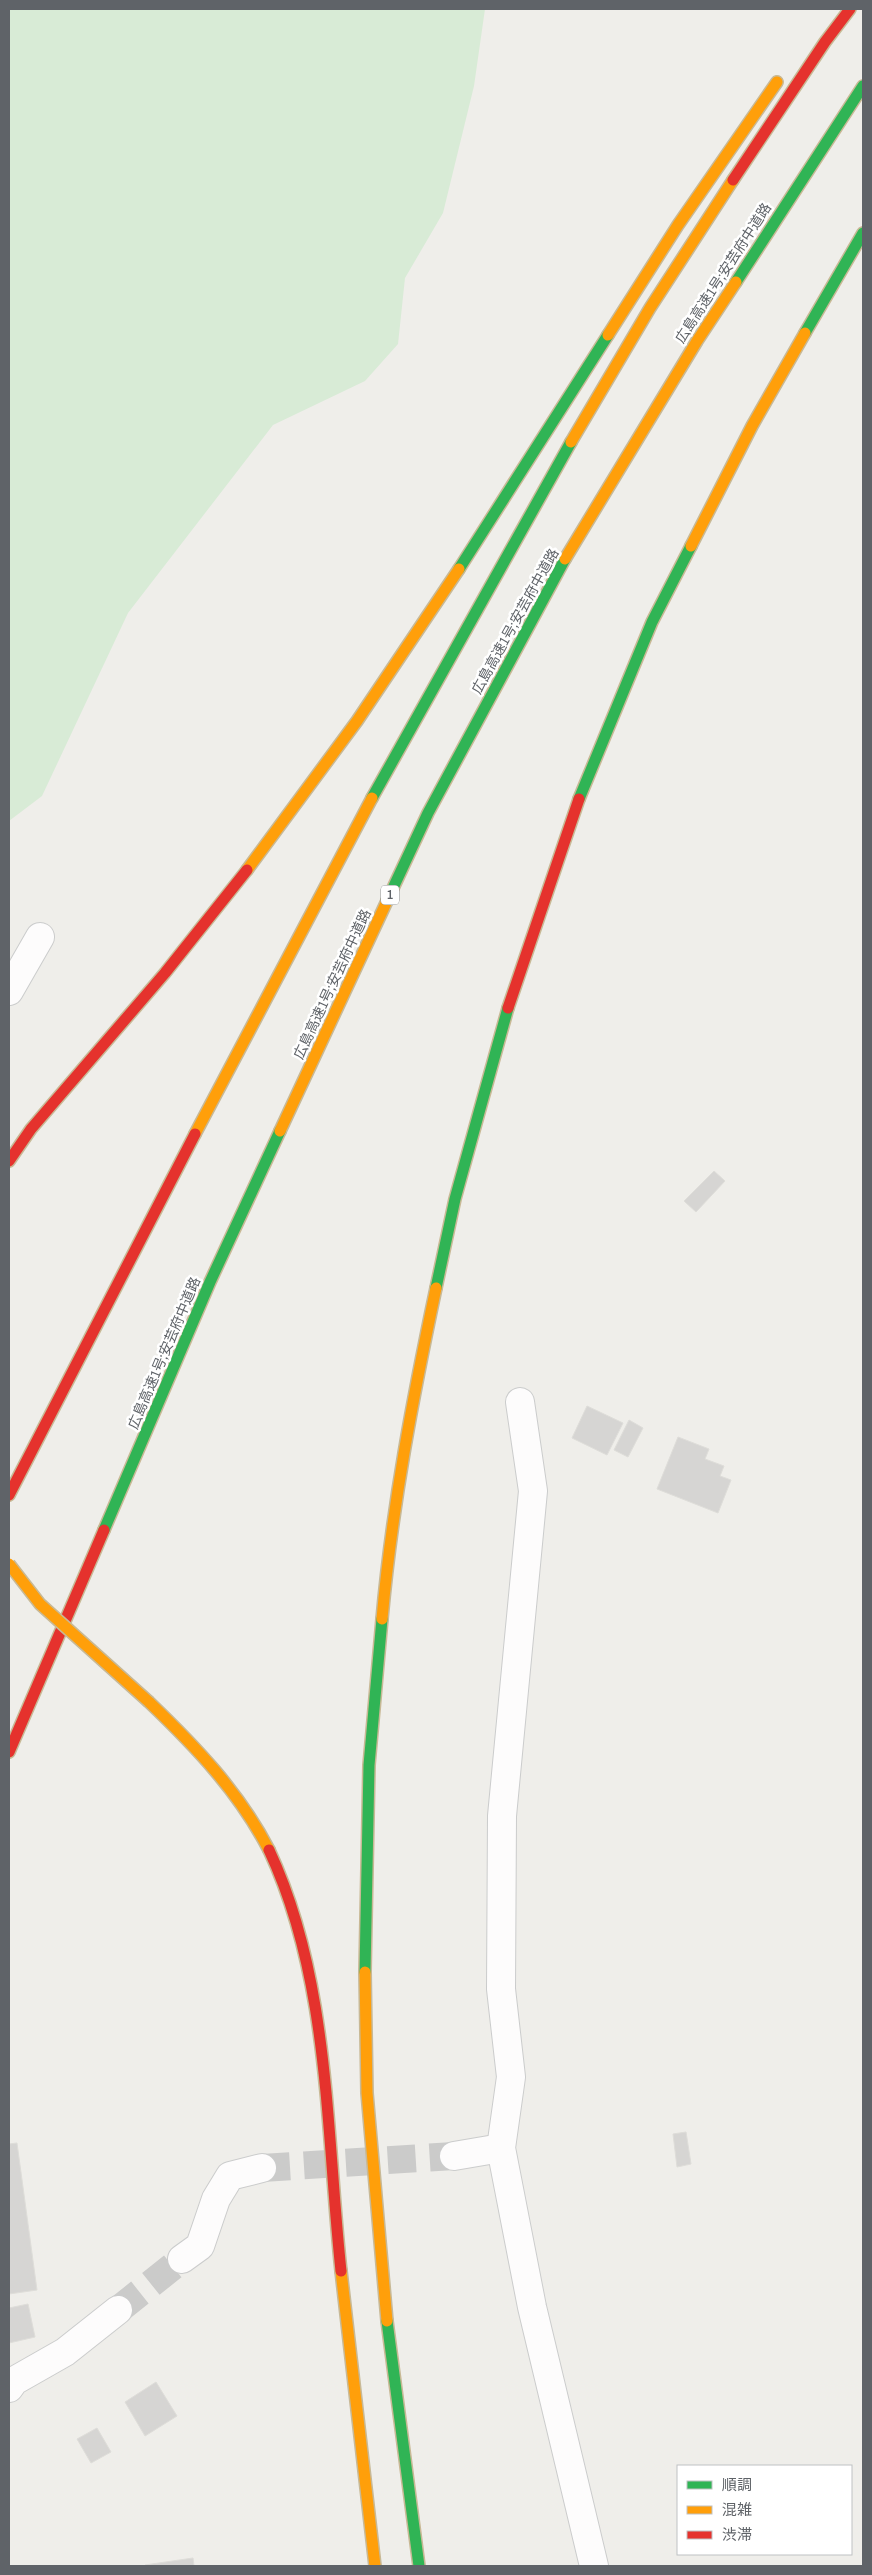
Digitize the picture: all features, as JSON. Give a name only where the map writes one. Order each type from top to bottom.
[{"type":"highway","points":[[9,1495],[376,791],[517,535],[652,305],[825,42],[850,9]]},
{"type":"highway","points":[[9,1161],[31,1129],[153,987],[247,870],[357,721],[466,560],[678,225],[784,73]]},
{"type":"highway","name":"広島高速1号;安芸府中道路","points":[[9,1752],[210,1282],[428,813],[566,557],[697,340],[863,86]]},
{"type":"highway","points":[[419,2566],[388,2332],[367,2093],[364,1934],[369,1766],[387,1564],[416,1382],[454,1199],[510,1001],[574,810],[652,622],[752,426],[863,233]]},
{"type":"highway","points":[[9,1564],[40,1604],[195,1745],[235,1793],[270,1851],[293,1909],[311,1985],[347,2338],[375,2566]]},
{"type":"street","points":[[9,991],[40,937]]},
{"type":"street","points":[[520,1402],[533,1491],[502,1816],[501,1989],[511,2077],[501,2148],[532,2307],[594,2566]]},
{"type":"street","points":[[454,2156],[501,2148]]},
{"type":"street","points":[[182,2259],[200,2246],[216,2199],[230,2176],[262,2168]]},
{"type":"street","points":[[9,2388],[14,2381],[65,2352],[118,2310]]},
{"type":"green space","points":[[9,9],[485,9],[474,86],[443,213],[405,278],[398,344],[365,381],[273,425],[128,613],[42,796],[9,821]]},
{"type":"building","points":[[714,1171],[725,1181],[696,1212],[684,1201]]},
{"type":"building","points":[[587,1406],[623,1423],[607,1455],[572,1438]]},
{"type":"building","points":[[629,1420],[643,1428],[628,1457],[614,1450]]},
{"type":"building","points":[[678,1437],[709,1449],[705,1459],[724,1466],[720,1476],[731,1480],[718,1513],[657,1489]]},
{"type":"building","points":[[686,2132],[691,2164],[677,2167],[673,2134]]},
{"type":"building","points":[[17,2143],[37,2290],[9,2294],[9,2144]]},
{"type":"building","points":[[28,2304],[35,2337],[9,2343],[9,2308]]},
{"type":"building","points":[[156,2382],[177,2416],[145,2436],[125,2402]]},
{"type":"building","points":[[97,2428],[111,2452],[91,2463],[77,2439]]},
{"type":"building","points":[[193,2558],[194,2566],[145,2566],[145,2565]]},
{"type":"tunnel","points":[[262,2168],[454,2156]]},
{"type":"tunnel","points":[[118,2310],[182,2259]]},
{"type":"traffic: fast","points":[[736,282],[863,86]]},
{"type":"traffic: fast","points":[[805,333],[863,233]]},
{"type":"traffic: fast","points":[[459,569],[608,335]]},
{"type":"traffic: fast","points":[[372,798],[571,442]]},
{"type":"traffic: fast","points":[[579,799],[652,622],[691,546]]},
{"type":"traffic: fast","points":[[387,901],[428,813],[565,559]]},
{"type":"traffic: fast","points":[[436,1288],[455,1199],[508,1008]]},
{"type":"traffic: fast","points":[[104,1530],[210,1282],[280,1131]]},
{"type":"traffic: fast","points":[[365,1972],[369,1765],[382,1619]]},
{"type":"traffic: fast","points":[[387,2321],[419,2566]]},
{"type":"traffic: slow","points":[[608,335],[678,225],[777,82]]},
{"type":"traffic: slow","points":[[571,442],[650,308],[733,180]]},
{"type":"traffic: slow","points":[[565,559],[697,341],[736,282]]},
{"type":"traffic: slow","points":[[691,546],[752,426],[805,333]]},
{"type":"traffic: slow","points":[[247,870],[357,721],[459,569]]},
{"type":"traffic: slow","points":[[195,1134],[372,798]]},
{"type":"traffic: slow","points":[[280,1131],[387,901]]},
{"type":"traffic: slow","points":[[382,1619],[391,1535],[404,1452],[436,1288]]},
{"type":"traffic: slow","points":[[9,1564],[40,1604],[149,1702]]},
{"type":"traffic: slow","points":[[149,1702],[200,1753],[215,1771],[244,1809],[269,1850]]},
{"type":"traffic: slow","points":[[365,1972],[367,2093],[387,2321]]},
{"type":"traffic: slow","points":[[341,2271],[375,2566]]},
{"type":"traffic: jam","points":[[733,180],[825,42],[850,9]]},
{"type":"traffic: jam","points":[[508,1008],[579,799]]},
{"type":"traffic: jam","points":[[9,1161],[31,1129],[165,973],[247,870]]},
{"type":"traffic: jam","points":[[9,1495],[195,1134]]},
{"type":"traffic: jam","points":[[9,1752],[104,1530]]},
{"type":"traffic: jam","points":[[269,1850],[289,1900],[304,1951],[315,2004],[328,2111],[341,2271]]}]
